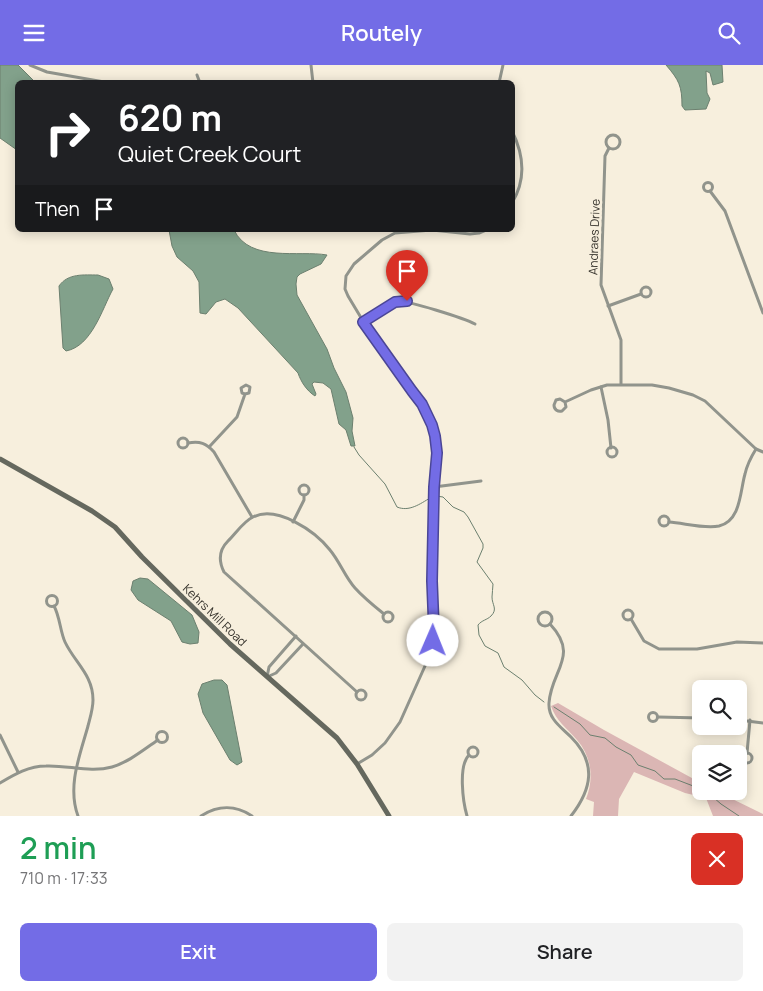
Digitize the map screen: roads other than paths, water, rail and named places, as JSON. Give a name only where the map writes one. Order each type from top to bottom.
[{"type":"main road","name":"Kehrs Mill Road","points":[[0,459],[92,511],[115,527],[187,602],[267,677],[329,729],[357,764],[389,816]]},
{"type":"street","points":[[30,65],[47,72],[93,80]]},
{"type":"street","points":[[310,65],[312,80]]},
{"type":"street","points":[[500,80],[503,65]]},
{"type":"street","points":[[197,75],[199,80]]},
{"type":"street","name":"Andraes Drive","points":[[613,135],[620,140],[618,146],[613,149],[609,148],[605,142],[607,138],[613,135]]},
{"type":"street","points":[[515,138],[520,149],[522,167],[522,182],[515,197]]},
{"type":"street","name":"Andraes Drive","points":[[609,148],[605,156],[601,285],[621,340],[622,384]]},
{"type":"street","points":[[710,191],[725,211],[763,312]]},
{"type":"street","points":[[357,764],[372,755],[400,722],[425,666],[433,641],[434,631],[432,581],[434,487],[437,453],[432,425],[422,404],[363,322],[346,289],[346,276],[354,264],[382,240],[395,233],[402,232]]},
{"type":"street","points":[[451,232],[470,234],[481,232]]},
{"type":"street","points":[[608,306],[641,294]]},
{"type":"street","points":[[363,322],[390,305],[402,301],[462,318],[475,324]]},
{"type":"street","points":[[565,402],[601,387],[622,384],[652,385],[669,388],[699,397],[756,449],[763,452]]},
{"type":"street","points":[[601,387],[608,420],[611,448]]},
{"type":"street","points":[[210,447],[236,417],[245,394]]},
{"type":"street","points":[[188,443],[201,442],[210,447],[252,517]]},
{"type":"street","points":[[669,522],[714,526],[725,524],[729,521],[736,509],[745,472],[756,449]]},
{"type":"street","points":[[434,487],[481,481]]},
{"type":"street","points":[[293,522],[304,500],[304,495]]},
{"type":"street","points":[[357,692],[229,577],[221,564],[222,548],[252,517],[274,513],[303,527],[323,542],[355,588],[384,614]]},
{"type":"street","points":[[54,606],[65,642],[72,656],[88,675],[92,686],[93,707],[73,790],[78,816]]},
{"type":"street","points":[[543,612],[550,614],[552,620],[550,624],[540,625],[539,615],[543,612]]},
{"type":"street","points":[[631,619],[644,641],[659,649],[698,649],[737,642],[763,643]]},
{"type":"street","points":[[550,624],[561,639],[564,653],[562,666],[551,693],[550,714],[578,745],[584,755],[589,775],[586,792],[571,816]]},
{"type":"street","points":[[267,677],[269,667],[296,636]]},
{"type":"street","points":[[267,677],[276,673],[304,644]]},
{"type":"street","points":[[658,717],[692,718]]},
{"type":"street","points":[[747,753],[750,720],[763,723]]},
{"type":"street","points":[[0,735],[18,772]]},
{"type":"street","points":[[0,783],[18,772],[46,766],[100,769],[118,765],[158,740]]},
{"type":"street","points":[[467,816],[463,780],[464,764],[469,755]]},
{"type":"street","points":[[201,816],[222,807],[239,809],[252,816]]},
{"type":"waterway","points":[[354,447],[385,484],[397,507],[410,508],[430,498]]},
{"type":"waterway","points":[[436,496],[443,497],[453,507],[464,512],[483,544],[477,562],[493,584],[492,597],[494,609],[493,614],[478,625],[479,635],[485,646],[498,653],[504,667],[522,680],[544,702]]},
{"type":"waterway","points":[[554,707],[580,724],[590,735],[605,738],[616,747],[631,755],[638,765],[655,771],[664,779],[675,779],[692,786]]},
{"type":"waterway","points":[[716,800],[739,816]]}]
